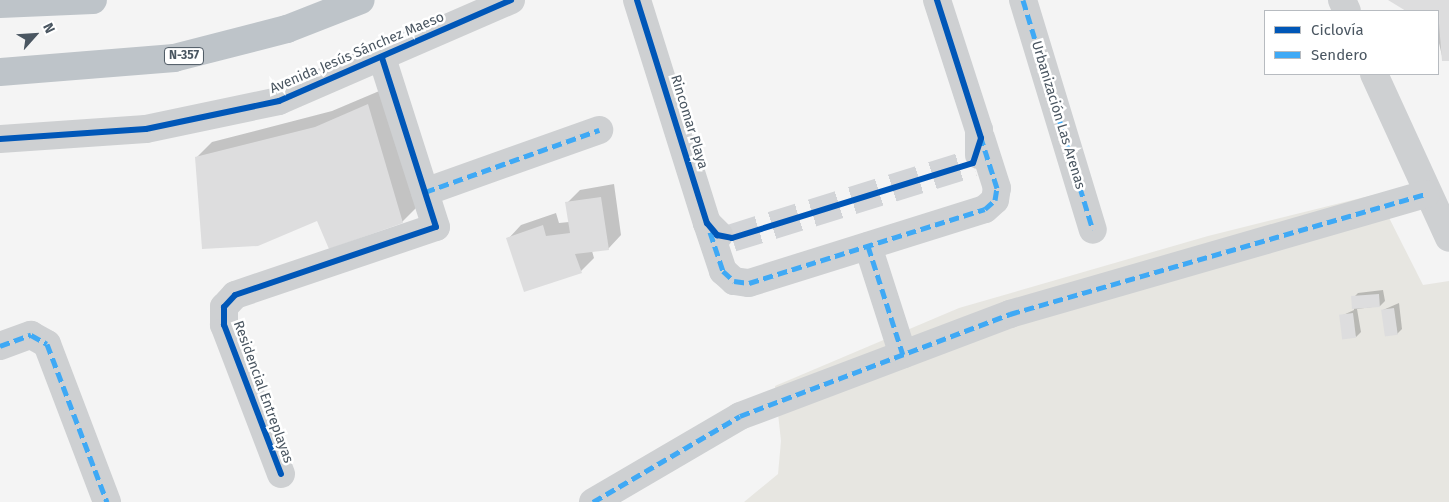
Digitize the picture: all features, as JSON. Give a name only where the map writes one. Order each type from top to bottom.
[{"type":"highway","points":[[0,4],[93,0]]},
{"type":"highway","name":"N-357","points":[[0,72],[174,58],[287,29],[361,0]]},
{"type":"street","name":"Avenida Jesús Sánchez Maeso","points":[[0,139],[146,129],[279,101],[382,58],[511,0]]},
{"type":"street","name":"Rincomar Playa","points":[[637,0],[723,271],[741,283],[868,246],[991,205],[997,188],[977,150],[938,0]]},
{"type":"street","name":"Urbanización Las Arenas","points":[[1023,0],[1093,230]]},
{"type":"street","points":[[382,58],[425,192],[599,130]]},
{"type":"street","points":[[1374,75],[1426,194],[1449,238]]},
{"type":"street","name":"Residencial Entreplayas","points":[[281,474],[222,317],[224,307],[235,295],[436,228],[425,192]]},
{"type":"street","points":[[593,502],[740,416],[1010,314],[1426,194]]},
{"type":"street","points":[[707,223],[717,235],[732,238]]},
{"type":"street","points":[[868,246],[903,355]]},
{"type":"street","points":[[0,346],[31,335],[47,344],[107,502]]},
{"type":"sand","points":[[1377,194],[1423,285],[1449,281],[1449,502],[744,502],[778,474],[781,441],[775,386],[959,308],[1208,236]]},
{"type":"building","points":[[1388,0],[1449,0],[1449,61],[1442,61],[1439,10],[1404,10]]},
{"type":"building","points":[[368,104],[403,223],[329,249],[317,221],[258,246],[202,249],[195,157],[315,127]]},
{"type":"building","points":[[601,197],[609,250],[575,254],[582,273],[524,292],[506,238],[543,225],[546,236],[570,233],[565,202]]},
{"type":"building","points":[[1379,294],[1380,307],[1352,309],[1351,296]]},
{"type":"building","points":[[1394,308],[1398,335],[1385,337],[1381,310]]},
{"type":"building","points":[[1353,313],[1356,338],[1342,340],[1339,315]]},
{"type":"tunnel","points":[[732,238],[973,163]]},
{"type":"marked path","points":[[1023,0],[1093,230]]},
{"type":"marked path","points":[[425,192],[599,130]]},
{"type":"marked path","points":[[710,232],[723,271],[734,281],[749,283],[985,209],[995,200],[997,188],[981,138]]},
{"type":"marked path","points":[[593,502],[740,416],[1010,314],[1426,194]]},
{"type":"marked path","points":[[868,246],[903,355]]},
{"type":"marked path","points":[[0,346],[31,335],[47,344],[107,502]]},
{"type":"cycle path","points":[[0,139],[146,129],[279,101],[511,0]]},
{"type":"cycle path","points":[[637,0],[707,223],[717,235],[732,238],[973,163],[981,138],[937,0]]},
{"type":"cycle path","points":[[281,474],[224,325],[224,307],[235,295],[436,227],[382,58]]}]
